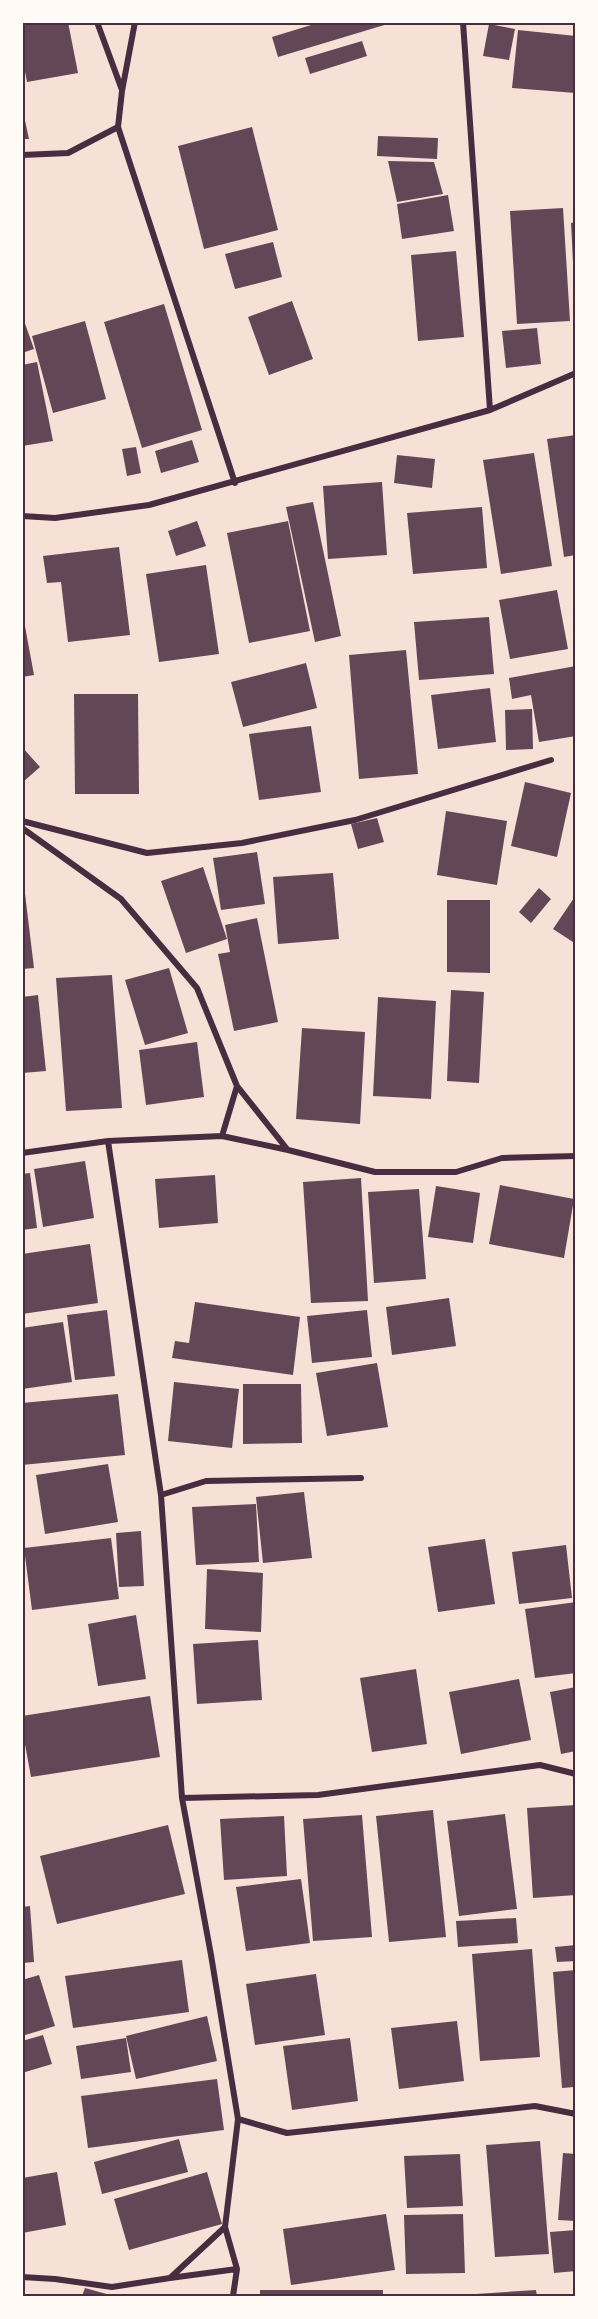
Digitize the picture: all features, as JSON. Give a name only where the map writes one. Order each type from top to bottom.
[{"type":"street","points":[[97,22],[122,91]]},
{"type":"street","points":[[135,22],[122,91],[118,127],[235,483]]},
{"type":"street","points":[[463,22],[490,410]]},
{"type":"street","points":[[22,155],[68,153],[118,127]]},
{"type":"street","points":[[22,516],[55,518],[149,506],[490,410],[576,373]]},
{"type":"street","points":[[22,821],[147,853],[242,843],[355,820],[551,760]]},
{"type":"street","points":[[22,828],[121,899],[197,988],[237,1086],[288,1150]]},
{"type":"street","points":[[222,1136],[237,1086]]},
{"type":"street","points":[[22,1153],[108,1141],[222,1136],[375,1172],[456,1172],[502,1158],[576,1156]]},
{"type":"street","points":[[108,1141],[161,1495],[182,1798],[238,2119],[225,2227],[237,2269],[233,2296]]},
{"type":"street","points":[[161,1495],[206,1481],[361,1478]]},
{"type":"street","points":[[182,1798],[318,1795],[540,1765],[576,1774]]},
{"type":"street","points":[[238,2119],[287,2133],[525,2106],[576,2114]]},
{"type":"street","points":[[170,2278],[225,2227]]},
{"type":"street","points":[[22,2277],[55,2278],[112,2287],[237,2269]]},
{"type":"building","points":[[22,22],[68,22],[78,73],[27,82],[22,56]]},
{"type":"building","points":[[321,22],[391,23],[278,57],[272,37]]},
{"type":"building","points":[[489,24],[515,29],[509,60],[483,56]]},
{"type":"building","points":[[518,30],[576,36],[576,93],[512,88]]},
{"type":"building","points":[[362,41],[367,56],[310,74],[305,58]]},
{"type":"building","points":[[22,107],[29,139],[22,139]]},
{"type":"building","points":[[252,127],[278,230],[204,249],[178,146]]},
{"type":"building","points":[[378,136],[438,138],[437,159],[377,156]]},
{"type":"building","points":[[388,161],[434,162],[443,194],[397,202]]},
{"type":"building","points":[[448,195],[454,231],[402,239],[397,204]]},
{"type":"building","points":[[563,208],[570,321],[517,324],[510,211]]},
{"type":"building","points":[[576,222],[576,281],[574,282],[571,223]]},
{"type":"building","points":[[273,242],[282,277],[235,289],[225,254]]},
{"type":"building","points":[[456,251],[464,337],[418,341],[411,255]]},
{"type":"building","points":[[292,301],[313,359],[269,375],[248,317]]},
{"type":"building","points":[[164,304],[202,430],[142,448],[104,322]]},
{"type":"building","points":[[22,315],[34,349],[22,353]]},
{"type":"building","points":[[85,321],[106,399],[53,413],[32,336]]},
{"type":"building","points":[[537,328],[541,364],[506,368],[502,331]]},
{"type":"building","points":[[37,362],[53,441],[22,446],[22,365]]},
{"type":"building","points":[[576,435],[576,555],[564,557],[547,439]]},
{"type":"building","points":[[192,440],[199,462],[161,473],[155,451]]},
{"type":"building","points":[[136,447],[141,473],[127,476],[122,449]]},
{"type":"building","points":[[534,453],[552,566],[501,574],[483,460]]},
{"type":"building","points":[[397,455],[435,459],[432,488],[394,483]]},
{"type":"building","points":[[382,482],[387,555],[328,559],[323,486]]},
{"type":"building","points":[[313,502],[341,636],[315,642],[286,507]]},
{"type":"building","points":[[482,507],[487,568],[413,574],[407,513]]},
{"type":"building","points":[[197,521],[206,546],[176,556],[168,531]]},
{"type":"building","points":[[288,521],[310,631],[249,643],[227,533]]},
{"type":"building","points":[[119,547],[130,635],[68,642],[61,582],[47,583],[43,556]]},
{"type":"building","points":[[206,565],[219,654],[159,662],[146,574]]},
{"type":"building","points":[[557,590],[568,649],[510,659],[499,600]]},
{"type":"building","points":[[22,610],[34,675],[22,677]]},
{"type":"building","points":[[489,617],[494,674],[419,680],[414,622]]},
{"type":"building","points":[[406,650],[418,774],[359,779],[349,655]]},
{"type":"building","points":[[306,663],[317,708],[243,727],[231,682]]},
{"type":"building","points":[[576,666],[576,736],[539,742],[531,695],[512,699],[509,678]]},
{"type":"building","points":[[490,688],[496,742],[438,749],[431,695]]},
{"type":"building","points":[[74,694],[138,694],[139,794],[75,794]]},
{"type":"building","points":[[532,709],[533,749],[506,750],[505,710]]},
{"type":"building","points":[[311,726],[321,792],[259,800],[249,734]]},
{"type":"building","points":[[22,747],[40,767],[23,782],[22,781]]},
{"type":"building","points":[[525,782],[571,793],[557,857],[511,846]]},
{"type":"building","points":[[446,811],[507,821],[497,885],[437,875]]},
{"type":"building","points":[[377,818],[384,842],[358,849],[351,824]]},
{"type":"building","points":[[257,852],[265,904],[221,910],[213,858]]},
{"type":"building","points":[[203,867],[227,939],[186,953],[161,881]]},
{"type":"building","points":[[22,869],[34,968],[22,969]]},
{"type":"building","points":[[333,873],[339,939],[278,944],[273,877]]},
{"type":"building","points":[[539,888],[551,899],[531,923],[519,912]]},
{"type":"building","points":[[576,895],[576,944],[553,929]]},
{"type":"building","points":[[447,900],[490,900],[490,973],[447,972]]},
{"type":"building","points":[[257,918],[278,1022],[234,1031],[218,954],[230,952],[225,925]]},
{"type":"building","points":[[169,968],[188,1033],[145,1045],[125,980]]},
{"type":"building","points":[[112,975],[122,1108],[66,1111],[56,978]]},
{"type":"building","points":[[451,990],[484,992],[479,1083],[447,1081]]},
{"type":"building","points":[[38,995],[46,1071],[22,1073],[22,997]]},
{"type":"building","points":[[378,997],[436,1001],[431,1099],[373,1096]]},
{"type":"building","points":[[302,1028],[365,1032],[360,1124],[296,1119]]},
{"type":"building","points":[[197,1042],[204,1097],[146,1105],[139,1050]]},
{"type":"building","points":[[85,1161],[94,1218],[43,1227],[34,1169]]},
{"type":"building","points":[[30,1173],[37,1228],[22,1230],[22,1174]]},
{"type":"building","points":[[215,1175],[218,1223],[159,1228],[155,1179]]},
{"type":"building","points":[[361,1178],[368,1301],[311,1303],[303,1182]]},
{"type":"building","points":[[500,1185],[574,1199],[564,1258],[489,1244]]},
{"type":"building","points":[[436,1186],[480,1193],[473,1243],[428,1237]]},
{"type":"building","points":[[419,1189],[426,1279],[374,1283],[368,1192]]},
{"type":"building","points":[[90,1244],[98,1303],[22,1314],[22,1254]]},
{"type":"building","points":[[449,1298],[456,1346],[392,1355],[386,1307]]},
{"type":"building","points":[[195,1302],[300,1317],[293,1375],[172,1358],[175,1341],[189,1343]]},
{"type":"building","points":[[107,1310],[115,1376],[75,1380],[67,1315]]},
{"type":"building","points":[[367,1310],[372,1357],[312,1363],[307,1316]]},
{"type":"building","points":[[63,1322],[72,1382],[22,1389],[22,1328]]},
{"type":"building","points":[[377,1363],[388,1427],[327,1436],[316,1373]]},
{"type":"building","points":[[174,1382],[239,1389],[232,1448],[168,1441]]},
{"type":"building","points":[[243,1384],[301,1384],[302,1443],[243,1444]]},
{"type":"building","points":[[118,1394],[125,1455],[22,1465],[22,1403]]},
{"type":"building","points":[[108,1464],[118,1522],[45,1534],[36,1475]]},
{"type":"building","points":[[304,1492],[312,1558],[263,1563],[256,1497]]},
{"type":"building","points":[[256,1504],[259,1562],[196,1565],[192,1507]]},
{"type":"building","points":[[141,1531],[144,1586],[119,1587],[116,1533]]},
{"type":"building","points":[[111,1538],[119,1599],[32,1610],[24,1548]]},
{"type":"building","points":[[485,1539],[495,1604],[438,1612],[428,1547]]},
{"type":"building","points":[[566,1545],[572,1598],[519,1604],[512,1552]]},
{"type":"building","points":[[207,1569],[263,1573],[261,1632],[205,1629]]},
{"type":"building","points":[[576,1602],[576,1673],[535,1678],[525,1609]]},
{"type":"building","points":[[136,1615],[146,1679],[98,1686],[88,1624]]},
{"type":"building","points":[[258,1640],[262,1700],[197,1704],[193,1644]]},
{"type":"building","points":[[416,1669],[427,1744],[372,1752],[360,1678]]},
{"type":"building","points":[[519,1679],[531,1740],[461,1754],[449,1692]]},
{"type":"building","points":[[576,1687],[576,1751],[561,1754],[550,1692]]},
{"type":"building","points":[[150,1696],[160,1757],[31,1777],[22,1716]]},
{"type":"building","points":[[576,1805],[576,1895],[533,1898],[527,1808]]},
{"type":"building","points":[[433,1810],[446,1937],[389,1942],[376,1816]]},
{"type":"building","points":[[505,1814],[517,1909],[459,1916],[447,1821]]},
{"type":"building","points":[[362,1815],[372,1937],[313,1941],[303,1819]]},
{"type":"building","points":[[284,1816],[287,1876],[224,1880],[220,1819]]},
{"type":"building","points":[[168,1825],[185,1894],[57,1924],[40,1856]]},
{"type":"building","points":[[301,1879],[310,1943],[246,1951],[236,1887]]},
{"type":"building","points":[[30,1906],[34,1962],[22,1963],[22,1907]]},
{"type":"building","points":[[516,1918],[518,1943],[458,1947],[456,1921]]},
{"type":"building","points":[[576,1945],[576,1961],[557,1962],[555,1947]]},
{"type":"building","points":[[532,1949],[540,2057],[480,2061],[472,1954]]},
{"type":"building","points":[[182,1960],[189,2012],[73,2028],[65,1976]]},
{"type":"building","points":[[576,1970],[576,2078],[573,2078],[574,2087],[562,2088],[553,1972]]},
{"type":"building","points":[[316,1974],[325,2035],[255,2045],[246,1984]]},
{"type":"building","points":[[39,1975],[55,2026],[22,2036],[22,1980]]},
{"type":"building","points":[[207,2016],[217,2061],[136,2079],[126,2036]]},
{"type":"building","points":[[457,2021],[464,2081],[399,2089],[391,2028]]},
{"type":"building","points":[[43,2035],[52,2064],[22,2073],[22,2041]]},
{"type":"building","points":[[126,2038],[131,2072],[81,2079],[76,2046]]},
{"type":"building","points":[[350,2038],[358,2101],[292,2110],[283,2046]]},
{"type":"building","points":[[217,2079],[224,2130],[88,2148],[81,2096]]},
{"type":"building","points":[[179,2139],[188,2172],[102,2194],[94,2162]]},
{"type":"building","points":[[540,2141],[549,2254],[495,2257],[486,2145]]},
{"type":"building","points":[[563,2153],[576,2154],[576,2221],[558,2220]]},
{"type":"building","points":[[460,2154],[463,2206],[407,2208],[404,2156]]},
{"type":"building","points":[[57,2172],[66,2225],[22,2233],[22,2178]]},
{"type":"building","points":[[207,2172],[222,2224],[129,2250],[114,2199]]},
{"type":"building","points":[[386,2214],[395,2270],[291,2285],[283,2229]]},
{"type":"building","points":[[463,2214],[465,2273],[406,2274],[404,2215]]},
{"type":"building","points":[[576,2230],[576,2271],[554,2273],[550,2232]]},
{"type":"building","points":[[85,2288],[114,2296],[82,2296]]},
{"type":"building","points":[[260,2290],[383,2290],[383,2296],[260,2296]]},
{"type":"building","points":[[536,2290],[537,2296],[461,2296],[461,2295]]}]
